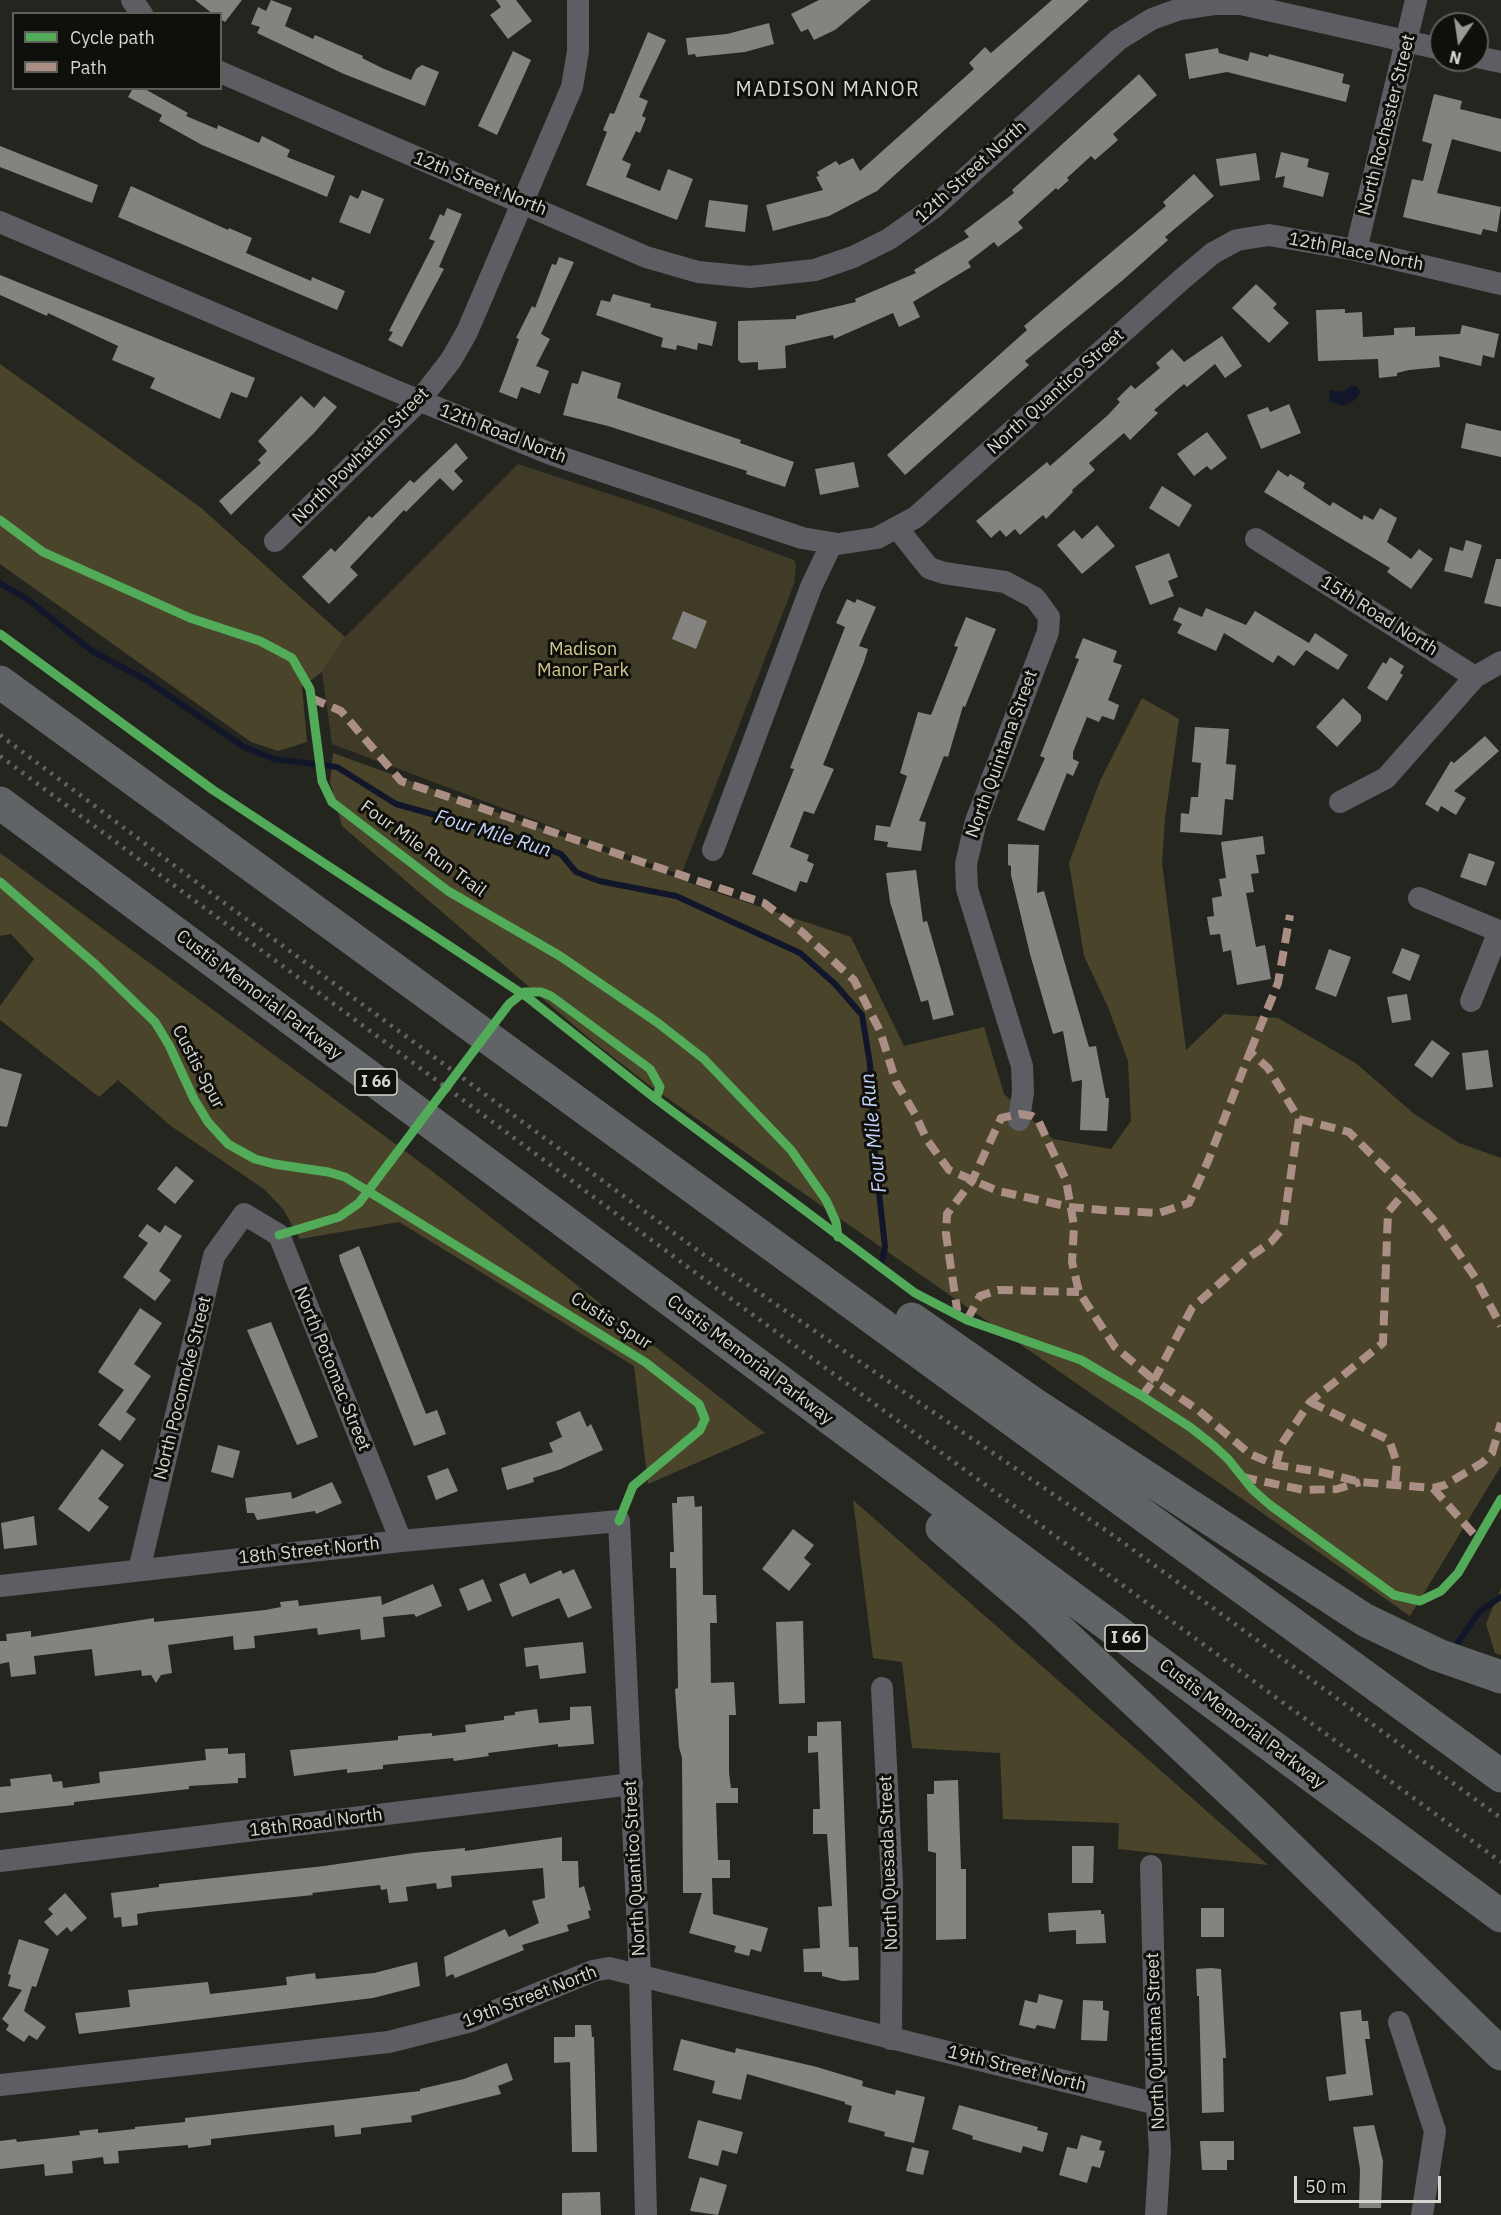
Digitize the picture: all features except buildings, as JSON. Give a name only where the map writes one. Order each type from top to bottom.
[{"type":"highway","points":[[0,682],[1501,1776]]},
{"type":"highway","name":"Custis Memorial Parkway","points":[[0,803],[1501,1916]]},
{"type":"highway","points":[[763,1238],[901,1311],[1034,1404],[1365,1620],[1438,1655],[1501,1677]]},
{"type":"highway","points":[[751,1361],[832,1442],[917,1507],[1037,1609],[1252,1811],[1501,2054]]},
{"type":"street","name":"North Powhatan Street","points":[[275,542],[419,401],[451,360],[467,332],[572,87],[578,51],[578,0]]},
{"type":"street","name":"North Rochester Street","points":[[1356,250],[1416,0]]},
{"type":"street","name":"12th Street North","points":[[222,73],[646,256],[689,270],[750,277],[795,274],[853,257],[889,239],[916,221],[1118,40],[1152,19],[1196,6],[1241,4],[1429,48]]},
{"type":"street","name":"12th Road North","points":[[0,222],[419,401],[551,454],[795,535],[832,543],[866,541],[898,529]]},
{"type":"street","name":"12th Place North","points":[[1213,253],[1237,240],[1262,235],[1356,250],[1501,284]]},
{"type":"street","name":"North Quantico Street","points":[[898,529],[927,508],[1213,253]]},
{"type":"street","name":"North Quintana Street","points":[[898,529],[932,569],[1008,583],[1040,602],[1048,614],[1049,628],[976,821],[967,849],[965,871],[968,891],[1022,1066],[1023,1092],[1019,1120]]},
{"type":"street","name":"15th Road North","points":[[1256,539],[1475,677]]},
{"type":"street","points":[[713,850],[811,587],[832,543]]},
{"type":"street","points":[[1340,802],[1386,778],[1475,677],[1501,662]]},
{"type":"street","points":[[1419,898],[1500,932],[1471,1001]]},
{"type":"street","name":"North Potomac Street","points":[[244,1214],[279,1235],[401,1540]]},
{"type":"street","name":"North Pocomoke Street","points":[[139,1570],[214,1256],[244,1214]]},
{"type":"street","name":"North Quantico Street","points":[[619,1521],[640,1975],[646,2215]]},
{"type":"street","name":"18th Street North","points":[[0,1586],[401,1540],[619,1521]]},
{"type":"street","name":"North Quesada Street","points":[[882,1688],[892,1881],[891,2038]]},
{"type":"street","name":"18th Road North","points":[[0,1862],[632,1784]]},
{"type":"street","name":"North Quintana Street","points":[[1151,1866],[1160,2161],[1156,2215]]},
{"type":"street","name":"19th Street North","points":[[0,2085],[389,2042],[471,2021],[593,1971],[609,1968],[1157,2104]]},
{"type":"street","points":[[1399,2022],[1435,2131],[1422,2215]]},
{"type":"green space","name":"Madison Manor Park","points":[[518,464],[661,511],[794,560],[796,565],[794,584],[681,875],[332,744],[322,672],[345,637]]},
{"type":"shaded area","points":[[0,364],[200,507],[345,637],[322,672],[302,687],[307,742],[278,751],[251,742],[0,564]]},
{"type":"shaded area","points":[[1142,698],[1179,719],[1165,818],[1162,863],[1186,1050],[1224,1014],[1278,1018],[1357,1064],[1413,1113],[1459,1143],[1501,1158],[1501,1466],[1410,1616],[650,1086],[591,1040],[342,826],[330,782],[333,753],[718,893],[851,937],[904,1046],[984,1027],[1004,1094],[1053,1139],[1111,1149],[1131,1121],[1128,1061],[1108,1007],[1084,956],[1069,863],[1100,781]]},
{"type":"shaded area","points":[[0,853],[432,1171],[765,1433],[648,1484],[634,1366],[399,1222],[300,1239],[283,1209],[264,1189],[171,1126],[118,1080],[99,1097],[0,1020],[0,1006],[34,959],[11,934],[0,936]]},
{"type":"shaded area","points":[[853,1500],[1268,1865],[1118,1849],[1119,1823],[1003,1819],[1000,1753],[912,1748],[902,1662],[873,1658]]},
{"type":"shaded area","points":[[1501,1588],[1501,1655],[1495,1653],[1486,1624]]},
{"type":"water","points":[[1352,385],[1358,387],[1360,392],[1355,400],[1344,406],[1329,401],[1330,390],[1343,392]]},
{"type":"waterway","name":"Four Mile Run","points":[[0,583],[27,599],[92,651],[146,680],[244,747],[274,759],[337,767],[396,804],[521,839],[561,854],[576,872],[599,881],[676,896],[800,953],[835,984],[862,1015],[870,1064],[876,1165],[885,1247],[882,1262]]},
{"type":"waterway","name":"Four Mile Run","points":[[1458,1642],[1480,1611],[1501,1597]]},
{"type":"railway","points":[[0,735],[227,905],[704,1255],[1117,1538],[1501,1818]]},
{"type":"railway","points":[[0,756],[708,1282],[1501,1862]]},
{"type":"marked path","points":[[311,698],[341,711],[401,781],[764,903],[802,932],[854,980],[880,1031],[896,1082],[927,1140],[949,1170],[998,1191],[1070,1207],[1102,1210],[1159,1213],[1189,1203],[1208,1161],[1250,1052],[1268,1068],[1299,1119],[1349,1132],[1407,1190],[1441,1228],[1475,1277],[1501,1326]]},
{"type":"marked path","points":[[1250,1052],[1278,983],[1290,915]]},
{"type":"marked path","points":[[955,1314],[957,1309],[946,1234],[947,1214],[972,1181],[1001,1118],[1020,1114],[1032,1116],[1038,1120],[1066,1180],[1074,1226],[1072,1262],[1079,1292],[1115,1347],[1154,1380],[1142,1396]]},
{"type":"marked path","points":[[1299,1119],[1283,1228],[1271,1242],[1248,1258],[1192,1308],[1154,1380],[1198,1410],[1250,1454],[1276,1465],[1321,1472],[1360,1482],[1433,1488],[1445,1485],[1482,1463],[1492,1453],[1501,1423]]},
{"type":"marked path","points":[[1276,1465],[1281,1445],[1310,1402],[1383,1343],[1388,1212],[1407,1190]]},
{"type":"marked path","points":[[967,1320],[980,1296],[998,1290],[1079,1292]]},
{"type":"marked path","points":[[1310,1402],[1389,1440],[1397,1463],[1395,1484]]},
{"type":"marked path","points":[[1242,1477],[1304,1490],[1337,1489],[1360,1482]]},
{"type":"marked path","points":[[1433,1488],[1478,1539]]},
{"type":"cycle path","name":"Four Mile Run Trail","points":[[0,520],[43,552],[190,618],[260,641],[292,658],[310,689],[322,781],[332,802],[448,891],[560,956],[658,1023],[704,1059],[791,1150],[826,1200],[836,1222],[838,1237]]},
{"type":"cycle path","points":[[0,634],[213,790],[527,997],[656,1099],[915,1293],[967,1320],[1081,1360],[1142,1396],[1190,1427],[1214,1446],[1228,1459],[1253,1490],[1270,1505],[1394,1595],[1420,1601],[1441,1591],[1458,1573],[1501,1499]]},
{"type":"cycle path","name":"Custis Spur","points":[[0,882],[96,965],[155,1022],[169,1045],[194,1099],[208,1122],[228,1144],[255,1159],[345,1177],[645,1362],[699,1404],[705,1419],[700,1430],[633,1486],[619,1521]]},
{"type":"cycle path","points":[[279,1235],[339,1217],[359,1203],[509,1004],[524,992],[541,992],[551,996],[650,1069],[660,1087],[656,1099]]},
{"type":"district","name":"MADISON MANOR","points":[[828,90]]}]
